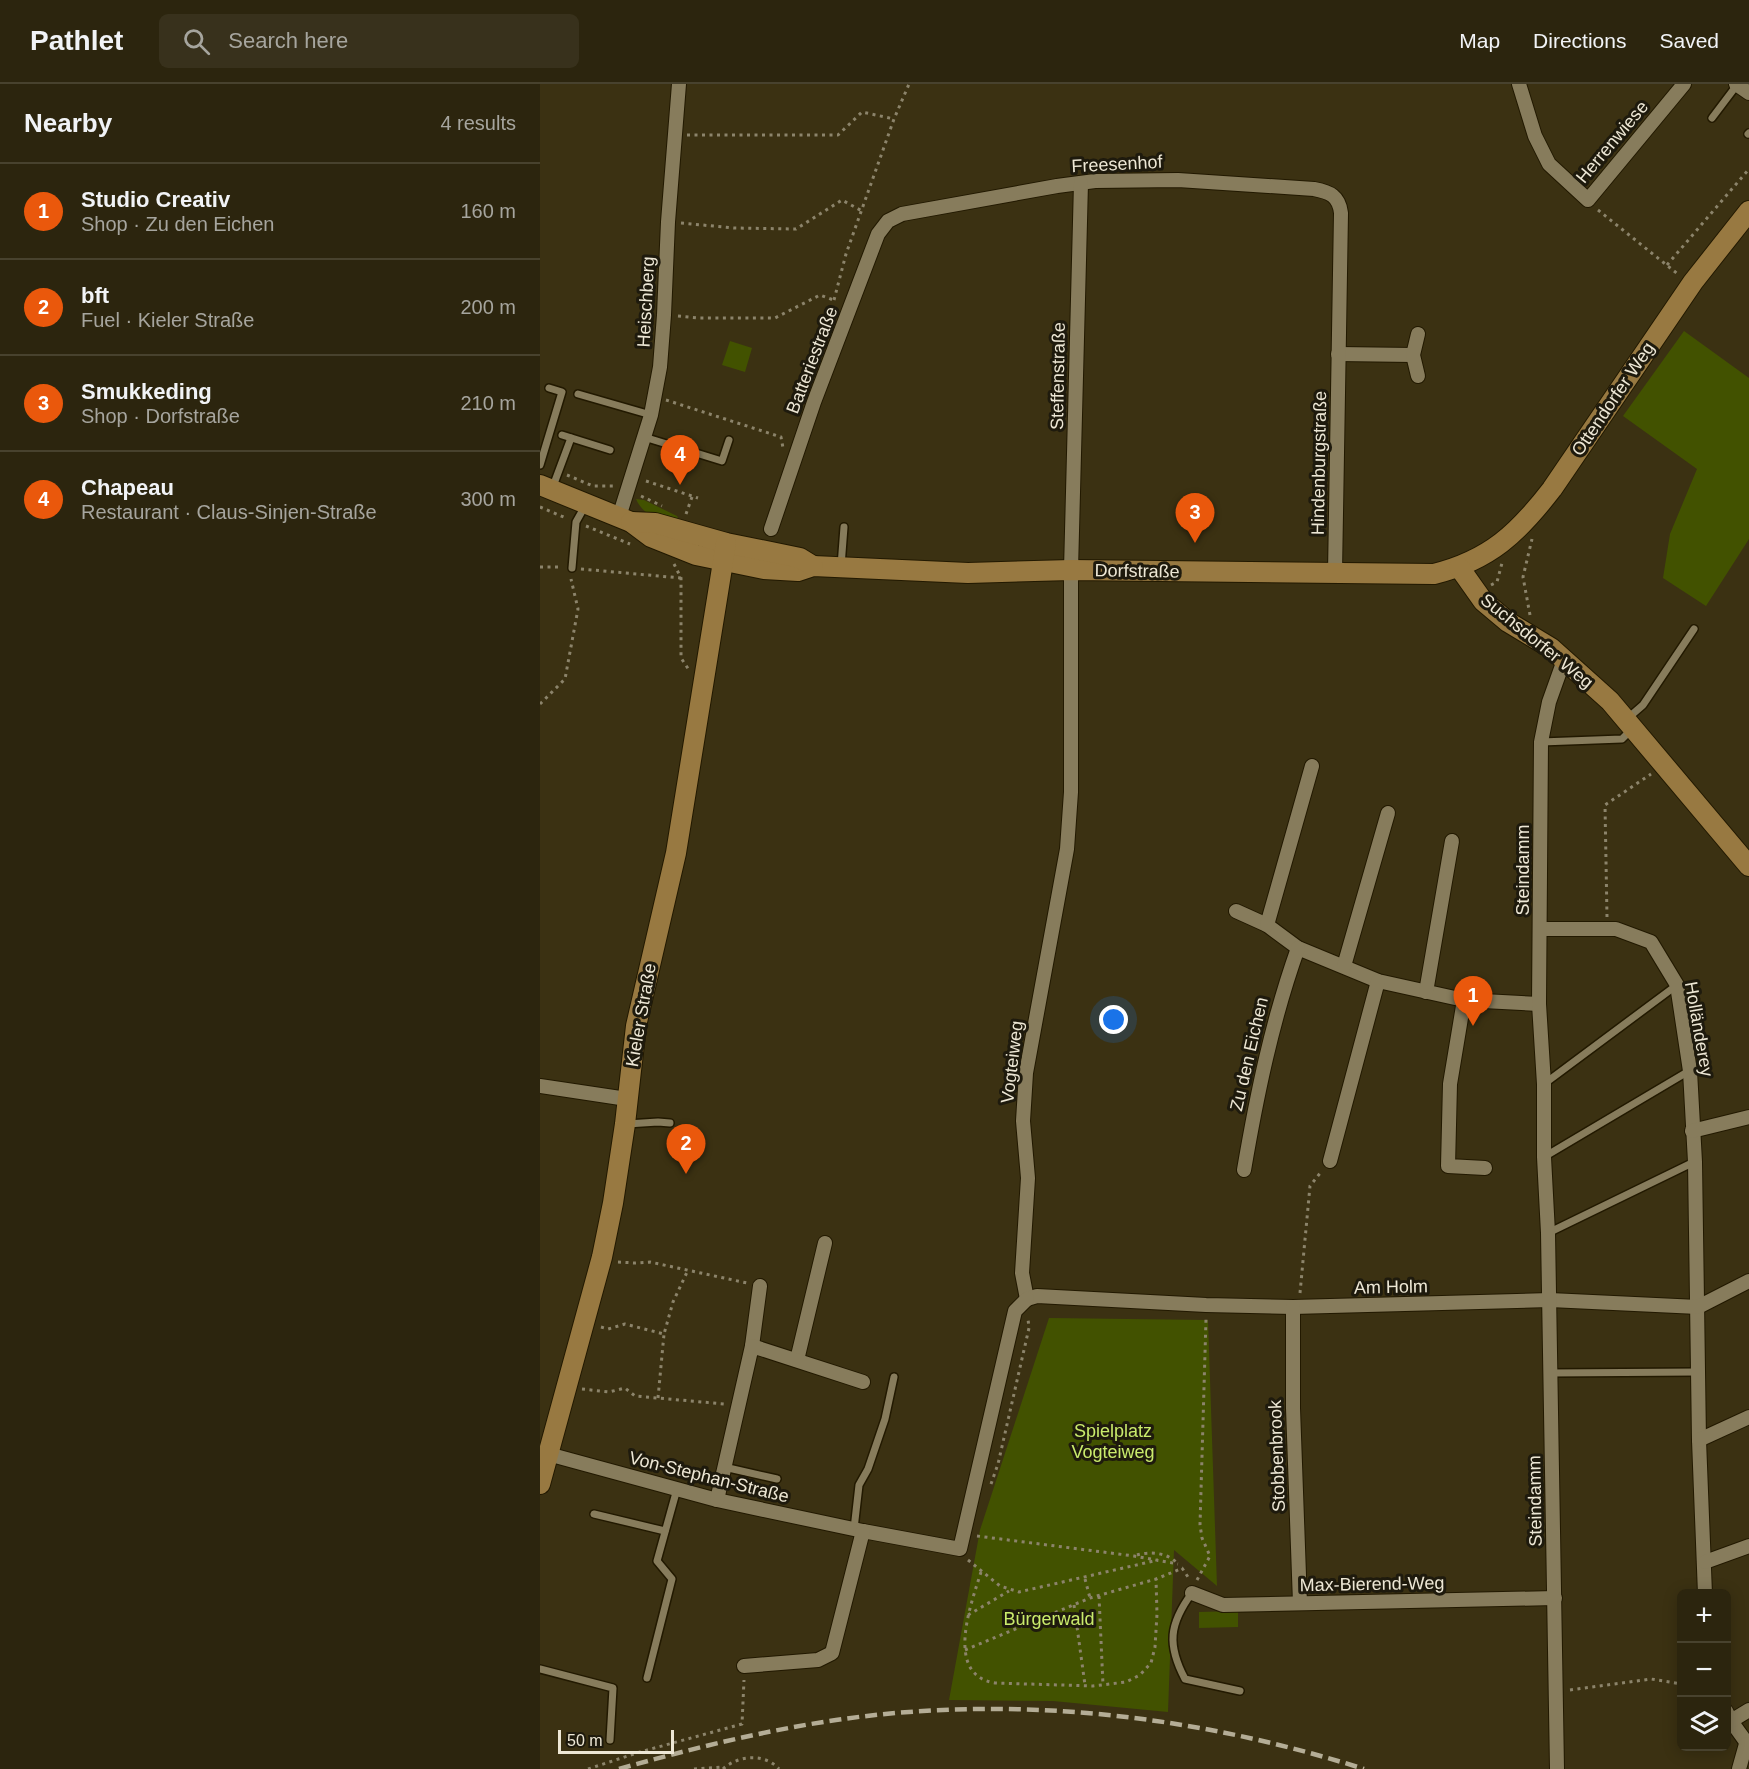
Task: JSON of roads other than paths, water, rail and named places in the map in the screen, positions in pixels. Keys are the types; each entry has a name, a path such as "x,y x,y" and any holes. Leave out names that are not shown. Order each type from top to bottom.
{"main road":[{"name":"Ottendorfer Weg","path":"1459,567 1500,545 1531,516 1552,489 1693,282 1749,211"},
{"name":"Dorfstraße","path":"546,488 625,519 651,537 696,555 725,552 764,569 798,572 813,566 968,573 1071,570 1426,575 1459,567"},
{"name":"Kieler Straße","path":"540,1484 585,1323 613,1203 636,1026 676,853 725,552"},
{"name":"Suchsdorfer Weg","path":"1459,567 1483,601 1508,622 1564,660 1610,701 1749,866"}],"street":[{"name":"Heischberg","path":"625,519 633,476 656,396 662,343 668,222 679,84"},
{"name":"Herrenwiese","path":"1519,84 1535,136 1549,164 1588,200 1684,84"},
{"name":"Freesenhof","path":"902,214 1081,183 1178,180 1314,189 1326,191 1335,196"},
{"name":"Steffenstraße","path":"1071,570 1081,183"},
{"name":"Hindenburgstraße","path":"1335,196 1340,204 1341,213 1335,573"},
{"name":"Batteriestraße","path":"771,530 814,402 878,234 888,221 902,214"},
{"path":"1418,334 1413,355 1418,376"},
{"path":"1338,354 1413,355"},
{"name":"Vogteiweg","path":"1027,1299 1022,1273 1028,1178 1023,1121 1026,1073 1067,849 1071,792 1071,570"},
{"name":"Steindamm","path":"1557,1769 1550,1300 1544,1156 1544,1084 1539,1004 1541,742 1549,702 1564,660"},
{"path":"1267,925 1312,766"},
{"path":"1344,966 1388,813"},
{"path":"1426,993 1452,841"},
{"path":"1236,911 1267,925 1298,948 1378,981 1464,1000 1539,1004"},
{"name":"Holländerey","path":"1541,929 1616,929 1651,942 1677,985 1690,1071 1695,1162 1698,1440 1705,1589"},
{"name":"Zu den Eichen","path":"1244,1170 1259,1083 1281,994 1298,948"},
{"path":"1330,1161 1378,981"},
{"path":"1464,1000 1450,1084 1448,1166 1485,1167"},
{"path":"540,1086 627,1099"},
{"path":"1692,1131 1749,1117"},
{"path":"797,1360 825,1243"},
{"name":"Am Holm","path":"1027,1299 1037,1296 1206,1305 1296,1307 1550,1300 1698,1307 1749,1281"},
{"path":"717,1500 752,1346 760,1286"},
{"name":"Von-Stephan-Straße","path":"548,1454 717,1500 960,1549 1015,1311 1027,1299"},
{"name":"Stobbenbrook","path":"1296,1307 1293,1408 1300,1603"},
{"path":"752,1346 863,1382"},
{"path":"1698,1440 1749,1417"},
{"path":"744,1666 819,1660 832,1653 858,1530"},
{"path":"1705,1562 1749,1546"},
{"name":"Max-Bierend-Weg","path":"1192,1593 1223,1605 1555,1598"},
{"path":"1731,1715 1749,1710"},
{"path":"1731,1719 1748,1745 1739,1769"}],"lane":[{"path":"1712,118 1741,87"},
{"path":"540,465 562,392 549,388"},
{"path":"578,394 651,415"},
{"path":"562,435 610,450"},
{"path":"644,437 722,461 729,440"},
{"path":"546,488 571,438"},
{"path":"572,568 576,522 586,504"},
{"path":"841,568 844,527"},
{"path":"1541,742 1622,739 1694,629"},
{"path":"1544,1084 1677,985"},
{"path":"1544,1156 1690,1071"},
{"path":"625,1124 669,1123"},
{"path":"1548,1233 1695,1162"},
{"path":"1550,1373 1697,1372"},
{"path":"858,1530 860,1485 868,1469 885,1419 894,1377"},
{"path":"724,1467 777,1479"},
{"path":"647,1678 672,1579 657,1560 677,1489"},
{"path":"594,1514 665,1532"},
{"path":"1192,1593 1175,1621 1175,1659 1185,1679 1240,1691"},
{"path":"540,1669 613,1688 610,1740"}],"railway":[{"path":"619,1769 726,1741 808,1724 903,1712 969,1709 1103,1714 1169,1723 1300,1750 1364,1769"}],"place":[{"name":"Chapeau","path":"680,485"},
{"name":"Smukkeding","path":"1195,543"},
{"name":"Studio Creativ","path":"1473,1026"},
{"name":"bft","path":"686,1174"}],"park label":[{"name":"Spielplatz Vogteiweg","path":"1113,1441"},
{"name":"Bürgerwald","path":"1049,1619"}]}
